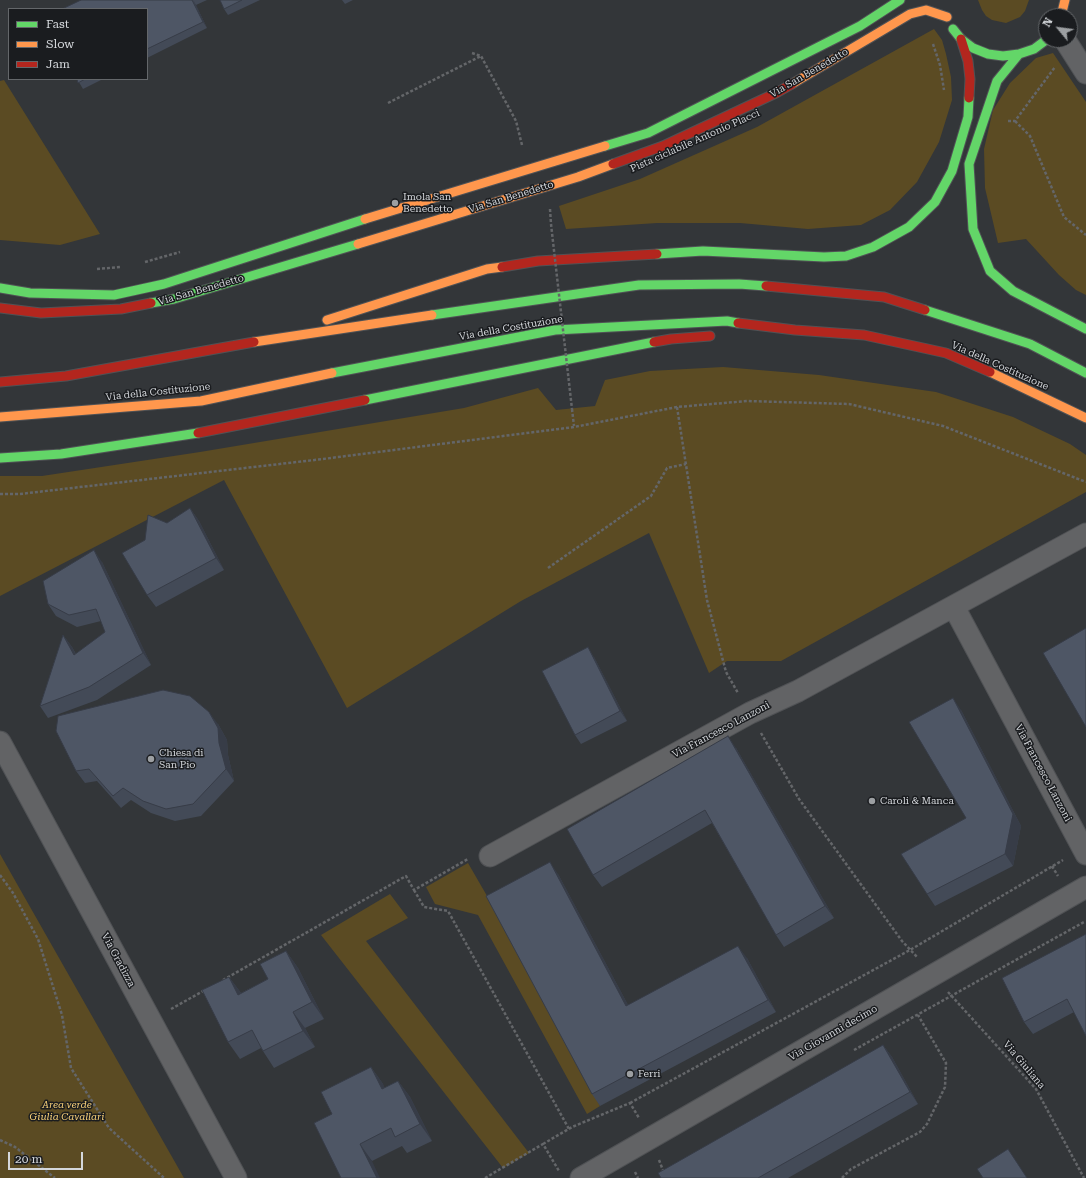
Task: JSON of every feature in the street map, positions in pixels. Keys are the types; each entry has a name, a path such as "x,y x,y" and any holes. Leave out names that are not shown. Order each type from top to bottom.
{"main road":[{"name":"Via San Benedetto","path":"0,288 30,293 114,295 164,284 408,205 648,133 860,26 900,0"},
{"path":"944,6 947,17 953,29 961,39 973,48 988,54 1003,56 1019,54 1034,49 1038,46"},
{"name":"Via San Benedetto","path":"0,308 41,313 122,310 174,299 578,177 663,146 776,93 910,14 926,10 947,17"},
{"path":"257,341 488,269 538,261 703,251 824,257 846,256 866,250 909,226 935,202 952,171 968,117 970,79 968,61 961,39"},
{"path":"1019,54 997,81 969,164 973,229 990,271 1013,291 1086,329"},
{"path":"0,382 66,376 257,341 639,285 738,284 884,297 1030,344 1086,373"},
{"name":"Via della Costituzione","path":"0,417 201,401 388,361 555,330 727,320 795,330 864,335 946,353 1022,386 1086,418"},
{"path":"741,334 795,330"},
{"path":"0,458 61,454 191,434 671,338 718,335"}],"street":[{"path":"1070,48 1086,73"},
{"name":"Via Francesco Lanzoni","path":"490,856 743,717 798,691 1086,534"},
{"name":"Via Francesco Lanzoni","path":"954,607 1085,851"},
{"name":"Via Gradizza","path":"0,742 236,1178"},
{"name":"Via Giovanni decimo","path":"590,1176 650,1138 1086,887"}],"path":[{"path":"931,37 940,65 945,98 950,109 968,117"},
{"path":"1015,121 1064,48"},
{"path":"472,53 481,56 516,121 522,146"},
{"path":"388,103 481,56"},
{"path":"982,122 1015,121 1030,136 1064,217 1086,235"},
{"path":"549,205 574,426"},
{"path":"140,263 183,251"},
{"path":"96,269 126,267"},
{"path":"0,494 20,494 323,459 574,426 677,407 746,401 849,404 943,426 1086,482"},
{"path":"548,568 651,496 667,468 686,464"},
{"path":"485,1178 569,1129 630,1103 910,950 1085,851"},
{"path":"414,890 473,857 490,856"},
{"path":"0,875 13,893 38,939 62,1015 71,1068 109,1128 164,1178"},
{"path":"220,982 406,876 424,907 448,911 569,1129"},
{"path":"952,996 1084,922"},
{"name":"Via Giuliana","path":"932,976 952,996 1036,1090 1084,1178"},
{"path":"165,1012 206,989"},
{"path":"842,1178 852,1169 920,1132 927,1124 942,1093 946,1063 918,1015"},
{"path":"630,1103 650,1138"},
{"path":"0,1140 15,1147 54,1178"},
{"path":"544,1144 563,1178"},
{"path":"658,1157 666,1178"}],"green space":[{"path":"978,0 1029,0 1025,11 1020,17 1006,23 992,20 986,16"},
{"path":"934,29 942,40 946,54 951,77 952,100 939,142 917,182 890,210 861,225 808,229 740,223 657,223 566,229 559,206 640,179 757,127"},
{"path":"1053,53 1086,102 1086,295 1076,290 1059,275 1026,239 998,243 985,188 984,149 993,110 1010,83 1036,58"},
{"path":"4,80 100,234 60,245 0,240 0,81"},
{"path":"723,367 819,375 936,392 1013,417 1070,444 1086,455 1086,492 781,661 727,661 709,673 649,533 521,601 347,708 224,480 0,596 0,476 42,476 200,452 464,408 538,388 556,410 595,406 605,380 650,371"},
{"name":"Area verde Giulia Cavallari","path":"0,854 184,1178 0,1178"},
{"path":"468,863 494,908 600,1106 587,1114 478,915 435,904 426,887"},
{"path":"390,894 408,918 366,941 529,1153 503,1168 321,935"}],"building":[{"path":"81,0 192,0 203,22 148,49 148,8 64,8"},
{"path":"220,0 242,0 224,9"},
{"path":"190,508 216,558 147,595 122,553 145,540 148,515 167,523"},
{"path":"94,550 143,653 89,687 40,706 63,635 74,655 105,632 96,609 69,615 48,604 43,581"},
{"path":"1086,628 1086,727 1043,653"},
{"path":"588,647 620,711 575,735 542,671"},
{"name":"Chiesa di San Pio","path":"163,690 190,696 209,712 218,728 219,743 226,769 193,804 166,809 143,801 123,788 113,796 89,769 76,771 56,731 58,716"},
{"path":"953,698 1013,814 1005,854 927,894 901,854 966,818 909,722"},
{"path":"728,736 825,906 776,935 705,810 593,875 567,829"},
{"path":"550,862 626,1006 738,946 768,1000 592,1094 486,896"},
{"path":"1086,934 1086,1036 1067,999 1024,1022 1002,978"},
{"path":"286,951 312,1002 293,1012 303,1031 263,1051 252,1030 228,1042 202,990 229,977 238,995 268,979 260,964"},
{"path":"883,1045 910,1092 758,1178 661,1178 658,1173"},
{"path":"371,1067 382,1089 398,1081 420,1124 395,1137 391,1128 360,1144 377,1178 341,1178 314,1123 332,1114 321,1092"},
{"path":"1008,1149 1027,1178 983,1178 977,1169"}],"traffic: fast":[{"path":"605,146 648,133 860,26 900,0"},
{"path":"953,29 961,39 973,48 988,54 1003,56 1019,54 1034,49 1038,46"},
{"path":"1019,54 997,81 969,164 973,229 990,271 1013,291 1086,329"},
{"path":"657,254 703,251 824,257 846,256 873,247 909,227 935,202 952,171 968,117 969,98"},
{"path":"0,288 30,293 114,295 164,284 365,219"},
{"path":"151,303 174,299 358,244"},
{"path":"432,315 639,285 739,284 766,286"},
{"path":"925,310 1030,344 1086,373"},
{"path":"332,373 555,330 727,321 738,323"},
{"path":"365,400 654,342"},
{"path":"0,458 61,454 198,433"}],"traffic: slow":[{"path":"1063,8 1065,0"},
{"path":"792,84 910,14 926,10 947,17"},
{"path":"365,219 605,146"},
{"path":"358,244 578,177 613,164"},
{"path":"327,320 487,269 502,267"},
{"path":"254,342 432,315"},
{"path":"990,372 1086,418"},
{"path":"0,417 201,401 332,373"}],"traffic: jam":[{"path":"961,39 968,61 970,79 969,98"},
{"path":"613,164 663,146 792,84"},
{"path":"502,267 538,261 657,254"},
{"path":"766,286 884,297 925,310"},
{"path":"0,308 41,313 121,309 151,303"},
{"path":"738,323 795,330 864,335 946,353 990,372"},
{"path":"654,342 710,336"},
{"path":"0,382 66,376 254,342"},
{"path":"198,433 365,400"}],"place":[{"name":"Imola San Benedetto","path":"395,203"},
{"name":"Chiesa di San Pio","path":"151,759"},
{"name":"Caroli & Manca","path":"872,801"},
{"name":"Ferri","path":"630,1074"}]}
